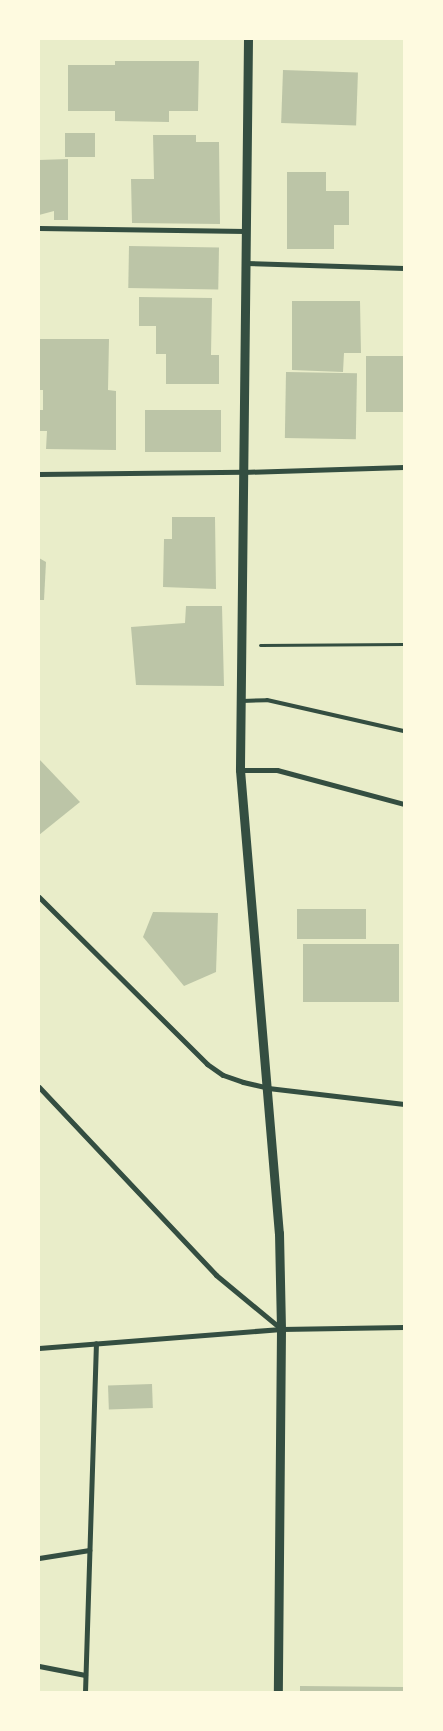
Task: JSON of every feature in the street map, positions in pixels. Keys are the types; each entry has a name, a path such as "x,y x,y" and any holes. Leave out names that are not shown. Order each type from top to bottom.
{"street":[{"path":"248,39 240,770 279,1233 281,1329 278,1692"},
{"path":"39,228 245,231"},
{"path":"245,263 404,268"},
{"path":"39,474 243,472 404,467"},
{"path":"240,770 277,770 404,804"},
{"path":"39,897 207,1064 223,1075 268,1088 404,1104"},
{"path":"39,1087 216,1275 281,1329"},
{"path":"39,1348 281,1329 404,1327"},
{"path":"85,1692 96,1343"},
{"path":"39,1558 89,1550"},
{"path":"39,1666 85,1675"}],"lane":[{"path":"240,701 267,700 404,731"}],"path":[{"path":"240,645 404,644"}],"building":[{"path":"115,61 199,61 198,111 169,111 169,122 115,121 115,111 68,111 68,65 115,65"},
{"path":"283,70 358,73 356,126 281,123"},
{"path":"65,133 95,133 95,157 65,157"},
{"path":"153,135 196,135 196,142 219,142 220,224 132,223 131,179 154,179"},
{"path":"68,159 68,220 54,220 54,211 39,215 39,160"},
{"path":"287,172 326,172 326,191 349,191 349,225 334,225 334,249 287,249"},
{"path":"129,246 219,248 218,290 128,288"},
{"path":"139,297 212,298 211,355 219,355 219,384 166,384 166,354 156,354 156,326 139,326"},
{"path":"292,301 360,301 361,353 344,353 343,372 292,370"},
{"path":"39,339 109,339 108,390 116,391 116,450 46,449 47,431 39,431 39,410 43,410 43,390 39,390"},
{"path":"366,356 404,356 404,412 366,412"},
{"path":"286,372 357,373 356,439 285,438"},
{"path":"145,410 221,410 221,452 145,452"},
{"path":"172,517 215,517 216,589 163,587 164,539 172,539"},
{"path":"39,558 46,562 44,600 39,600"},
{"path":"186,606 222,606 224,686 136,685 131,627 185,623"},
{"path":"39,759 80,802 39,835"},
{"path":"297,909 366,909 366,939 297,939"},
{"path":"153,912 218,913 216,972 184,986 143,937"},
{"path":"303,944 399,944 399,1002 303,1002"},
{"path":"152,1384 153,1408 109,1410 108,1386"},
{"path":"300,1686 404,1687 404,1692 300,1692"}]}
